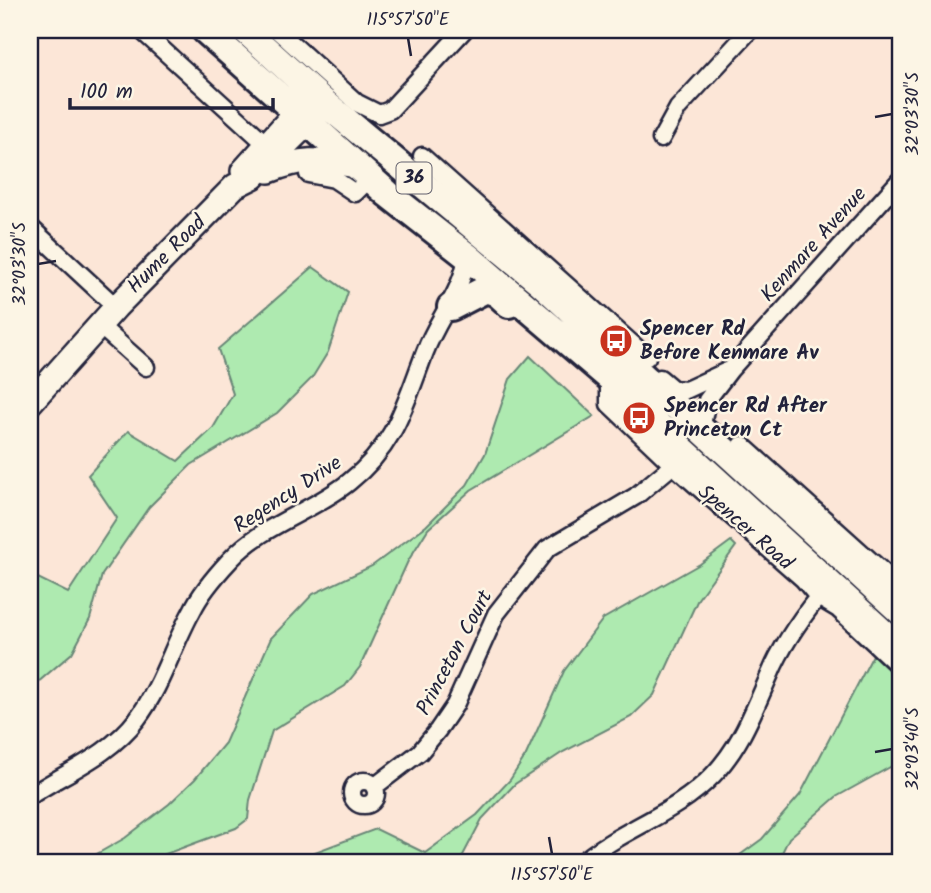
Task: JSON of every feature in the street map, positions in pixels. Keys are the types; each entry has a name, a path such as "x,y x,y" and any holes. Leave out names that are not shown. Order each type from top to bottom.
{"main road":[{"name":"Spencer Road","path":"205,30 477,273 589,360 626,364"},
{"name":"Spencer Road","path":"245,30 320,98 540,282 576,304 626,364 701,430 773,484 901,612"},
{"path":"376,145 391,168 476,239 486,257 451,307"},
{"path":"576,304 564,326 670,423 678,458"},
{"name":"Spencer Road","path":"626,364 678,458 901,649"}],"street":[{"path":"141,30 266,144"},
{"path":"277,30 357,103 380,114 390,110 464,30"},
{"path":"660,139 678,108 750,30"},
{"name":"Hume Road","path":"30,403 116,307 244,182 320,98"},
{"path":"376,145 380,114"},
{"name":"Hume Road","path":"244,182 247,163 266,144 302,118"},
{"name":"Spencer Road","path":"422,156 576,304"},
{"name":"Hume Road","path":"244,182 293,160 313,158 363,172"},
{"path":"308,174 334,179 355,193 363,172"},
{"name":"Kenmare Avenue","path":"701,430 707,400 730,370 901,179"},
{"path":"30,227 116,307"},
{"name":"Regency Drive","path":"30,796 118,740 136,720 168,666 192,610 232,558 257,536 349,483 388,444 415,383 425,350 451,307 453,296 464,280 477,273"},
{"path":"99,325 146,367"},
{"name":"Kenmare Avenue","path":"626,364 646,365 673,389 685,390 730,370"},
{"name":"Spencer Road","path":"742,444 773,484 901,588"},
{"name":"Spencer Road","path":"678,458 803,579 818,597 838,609 901,668"},
{"name":"Princeton Court","path":"374,787 420,752 438,730 455,705 496,614 547,550 636,496 678,458"},
{"path":"581,863 608,843 667,811 712,776 743,735 792,631 818,597"},
{"path":"893,863 901,858"}],"green space":[{"path":"313,267 348,292 328,352 312,378 277,413 191,465 149,507 102,575 90,619 72,653 30,689 30,574 68,593 117,518 88,475 128,431 178,461 213,428 233,394 218,349"},
{"path":"530,356 594,416 471,490 428,529 408,561 360,667 345,686 272,731 250,800 248,819 236,828 160,856 157,863 81,863 125,838 169,804 195,779 225,743 271,638 313,594 372,566 426,526 467,485 485,454 510,379"},
{"path":"731,541 736,546 698,599 654,695 631,717 563,752 515,784 482,819 459,863 286,863 376,829 425,853 477,815 510,780 526,755 564,671 603,619 700,564"},
{"path":"873,655 901,682 901,761 836,797 789,838 777,863 729,863 762,839 800,795"}],"place":[{"name":"Spencer Rd Before Kenmare Av","path":"616,341"},
{"name":"Spencer Rd After Princeton Ct","path":"639,418"}]}
